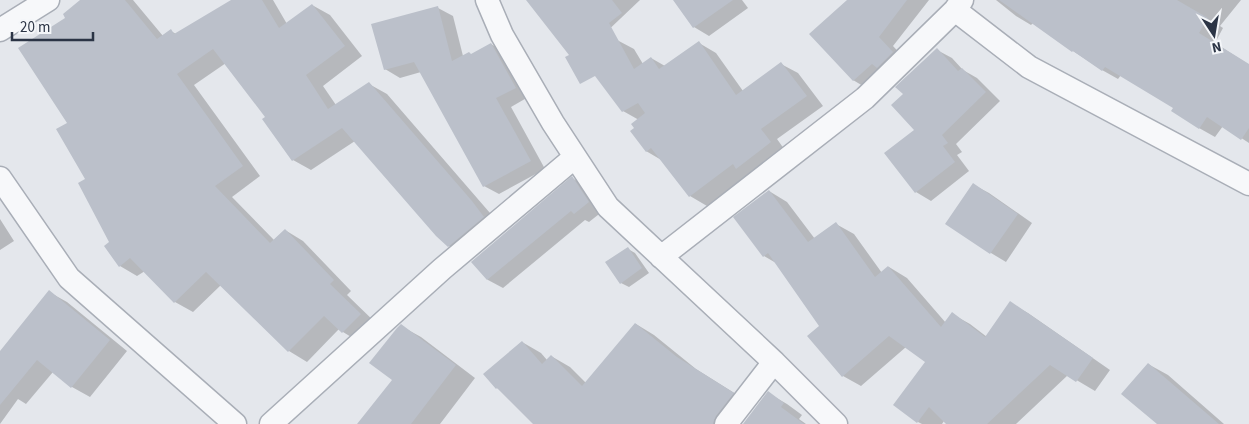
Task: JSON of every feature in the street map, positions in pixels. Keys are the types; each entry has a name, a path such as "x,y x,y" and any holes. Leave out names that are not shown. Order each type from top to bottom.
{"street":[{"path":"0,30 48,0"},
{"path":"487,0 502,35 553,123 608,207 774,362 836,424"},
{"path":"661,257 865,98 958,5 1029,67 1249,184"},
{"path":"271,424 442,269 575,157"},
{"path":"0,178 69,278 235,424"},
{"path":"726,424 774,362"}],"building":[{"path":"80,0 125,0 157,39 171,29 174,34 231,0 262,0 279,28 312,4 345,46 306,75 328,109 369,82 484,217 448,247 436,236 342,128 292,161 262,119 265,117 213,49 177,74 243,166 215,186 270,243 285,229 334,280 330,284 361,314 342,333 324,316 288,352 206,272 174,303 130,258 119,267 104,246 109,242 78,183 85,179 56,129 67,123 18,48 65,18 63,14"},
{"path":"526,0 612,0 622,13 609,23 634,69 651,57 659,69 699,41 736,95 781,62 807,96 761,129 771,142 736,169 733,164 689,197 651,148 646,152 630,131 634,128 631,124 645,113 638,103 622,112 595,76 580,84 565,57 569,55"},
{"path":"673,0 733,0 693,28"},
{"path":"847,0 907,0 879,37 893,52 877,68 872,64 853,81 809,34"},
{"path":"999,0 1177,0 1208,18 1199,33 1249,64 1249,128 1241,140 1207,117 1199,129 1171,111 1173,108 1105,67 1102,71 1072,52"},
{"path":"438,6 452,61 469,52 471,54 491,43 516,88 496,98 531,161 483,187 414,62 384,70 371,24"},
{"path":"937,48 958,71 962,68 986,92 942,135 948,143 943,146 955,162 915,193 884,153 914,130 891,105 903,94 895,87"},
{"path":"572,176 589,202 574,214 571,211 487,280 471,262"},
{"path":"973,183 1018,214 990,254 945,224"},
{"path":"769,190 808,242 836,222 875,277 888,266 941,327 952,312 985,337 1010,301 1093,358 1076,382 1050,365 987,424 946,424 929,407 917,423 893,405 925,362 889,336 842,377 807,336 819,326 768,253 763,257 733,217"},
{"path":"628,247 642,268 620,284 605,262"},
{"path":"49,290 110,340 71,388 37,360 0,405 0,351"},
{"path":"635,323 677,357 734,393 716,416 713,424 533,424 483,374 522,341 542,364 551,355 582,386"},
{"path":"401,324 456,365 411,424 357,424 392,380 369,363"},
{"path":"1148,363 1219,424 1157,424 1121,394"},
{"path":"768,391 784,403 781,407 804,424 743,424"}]}
